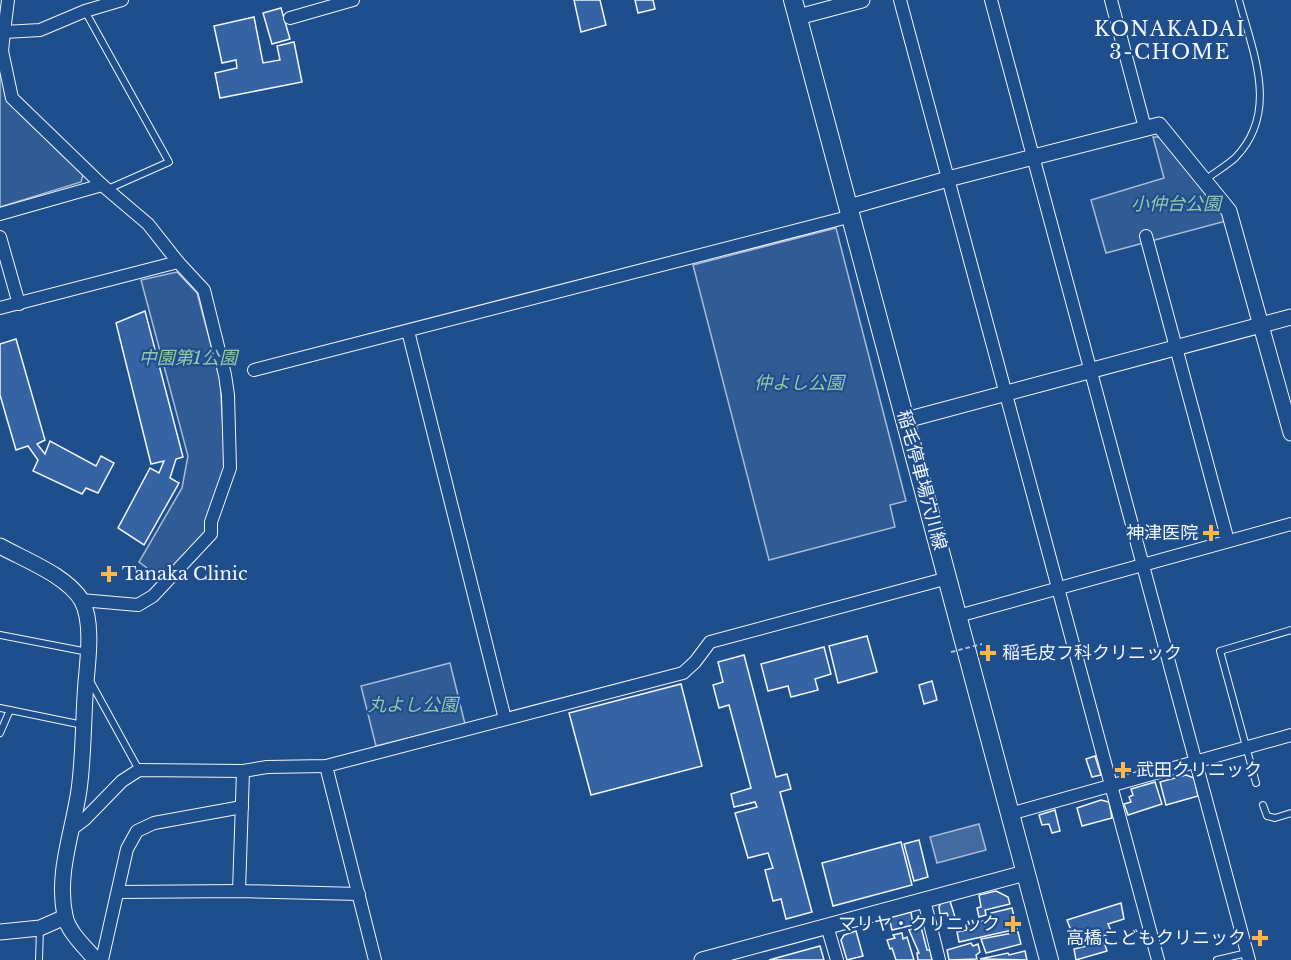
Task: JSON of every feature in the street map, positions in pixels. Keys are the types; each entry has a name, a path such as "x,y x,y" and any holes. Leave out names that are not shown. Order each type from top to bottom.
{"main road":[{"name":"稲毛停車場穴川線","path":"796,9 1049,960"}],"street":[{"path":"8,0 2,51 12,98 105,187 148,224 204,290 228,395 230,468 211,522 211,534 153,596 138,605 81,600"},
{"path":"4,32 40,30 85,11 122,0"},
{"path":"290,18 353,0"},
{"path":"796,9 861,0"},
{"path":"900,0 1158,960"},
{"path":"991,0 1248,956"},
{"path":"1111,0 1145,128"},
{"path":"254,370 850,212 948,179 1159,125 1229,211 1291,433"},
{"path":"0,214 105,187"},
{"path":"1146,236 1228,542"},
{"path":"0,237 19,304"},
{"path":"0,308 178,262"},
{"path":"906,420 1291,317"},
{"path":"408,331 506,719"},
{"path":"958,616 1291,524"},
{"path":"0,546 65,582 81,600 87,615 89,652 79,792 62,872 65,917 69,926 96,960"},
{"path":"72,830 122,781 139,770 243,771 267,767 326,766 683,674 710,642 721,638 948,578"},
{"path":"1010,814 1291,735"},
{"path":"326,766 375,960"},
{"path":"239,891 243,771"},
{"path":"102,960 127,849 137,831 154,823 242,807"},
{"path":"702,960 737,955 827,926 1025,873"},
{"path":"118,891 359,894"},
{"path":"924,900 939,960"},
{"path":"0,932 40,928 65,917"},
{"path":"827,926 837,960"}],"lane":[{"path":"1204,180 1234,159 1252,137 1260,112 1259,74 1239,0"},
{"path":"85,11 169,162 105,187"},
{"path":"1256,783 1220,651 1291,630"},
{"path":"0,635 89,652"},
{"path":"87,675 139,770"},
{"path":"0,708 84,725"},
{"path":"0,733 10,710"},
{"path":"1263,805 1267,816 1275,818 1291,813"},
{"path":"39,960 40,928"},
{"path":"1217,960 1248,956"}],"path":[{"path":"951,652 982,644"}],"shaded area":[{"path":"0,71 10,104 83,175 81,182 0,207"},
{"name":"小仲台公園","path":"1153,137 1164,137 1225,215 1226,221 1106,253 1091,200 1164,178"},
{"name":"仲よし公園","path":"836,228 906,501 890,505 895,527 769,560 693,265"},
{"name":"中園第1公園","path":"177,272 197,293 220,379 225,466 207,529 169,573 158,576 139,562 182,488 188,456 141,280"},
{"name":"丸よし公園","path":"450,663 465,724 376,746 361,686"},
{"path":"979,824 986,850 937,863 930,837"}],"building":[{"path":"574,0 600,0 606,25 581,32"},
{"path":"635,0 653,0 655,9 638,13"},
{"path":"281,8 290,39 272,44 263,13"},
{"path":"254,17 263,63 280,60 277,46 294,42 302,82 220,98 215,73 237,68 236,60 222,63 214,26"},
{"path":"145,311 183,457 176,459 170,478 179,483 144,545 118,528 150,468 159,473 164,461 151,464 116,323"},
{"path":"16,339 45,440 37,444 45,454 50,441 96,466 101,456 114,463 98,493 86,488 82,494 33,471 38,460 28,446 16,450 0,395 0,344"},
{"path":"867,636 877,672 838,683 829,646"},
{"path":"824,647 831,674 815,679 818,690 791,697 788,686 768,691 761,664"},
{"path":"744,655 776,777 787,774 791,789 780,792 812,912 786,919 781,899 773,901 765,870 773,868 768,853 748,858 735,813 757,807 755,802 734,807 731,794 751,788 729,705 719,708 713,685 723,682 718,662"},
{"path":"932,681 937,700 924,704 919,685"},
{"path":"681,684 702,766 591,795 569,713"},
{"path":"1095,756 1101,775 1092,777 1086,759"},
{"path":"1186,775 1194,778 1198,796 1166,805 1160,782"},
{"path":"1155,782 1162,804 1128,815 1124,804 1131,802 1129,797 1133,795 1131,789"},
{"path":"1101,800 1109,802 1112,818 1082,826 1077,808"},
{"path":"1055,810 1060,831 1052,833 1049,824 1042,825 1039,815"},
{"path":"919,840 928,877 914,881 904,844"},
{"path":"901,842 912,885 833,906 822,863"},
{"path":"996,891 1008,897 1010,904 985,910 986,915 979,917 977,908 981,907 979,895"},
{"path":"950,901 955,917 949,920 947,913 940,914 939,907 941,903"},
{"path":"1121,903 1124,919 1108,924 1112,933 1076,944 1067,920"},
{"path":"1012,908 1017,929 959,942 957,932 967,930 966,925 992,919 991,913"},
{"path":"911,912 913,925 892,930 889,918"},
{"path":"921,927 932,960 918,960 917,953 919,953 909,930"},
{"path":"856,931 863,956 847,960 841,940 844,935"},
{"path":"1018,932 1021,944 986,953 981,939"},
{"path":"902,933 903,939 907,937 914,960 896,960 892,948 890,949 887,940 895,938 893,935"},
{"path":"1104,942 1107,951 1076,960 1074,949"},
{"path":"971,943 973,946 978,944 980,952 976,955 977,959 949,960 947,950"},
{"path":"820,946 824,960 769,960"},
{"path":"1025,951 1027,960 980,959 1008,953 1009,955"}],"place":[{"name":"神津医院","path":"1211,533"},
{"name":"Tanaka Clinic","path":"109,574"},
{"name":"稲毛皮フ科クリニック","path":"988,653"},
{"name":"武田クリニック","path":"1123,770"},
{"name":"マリヤ・クリニック","path":"1013,924"},
{"name":"高橋こどもクリニック","path":"1260,938"}],"district":[{"name":"KONAKADAI 3-CHOME","path":"1170,40"}]}
